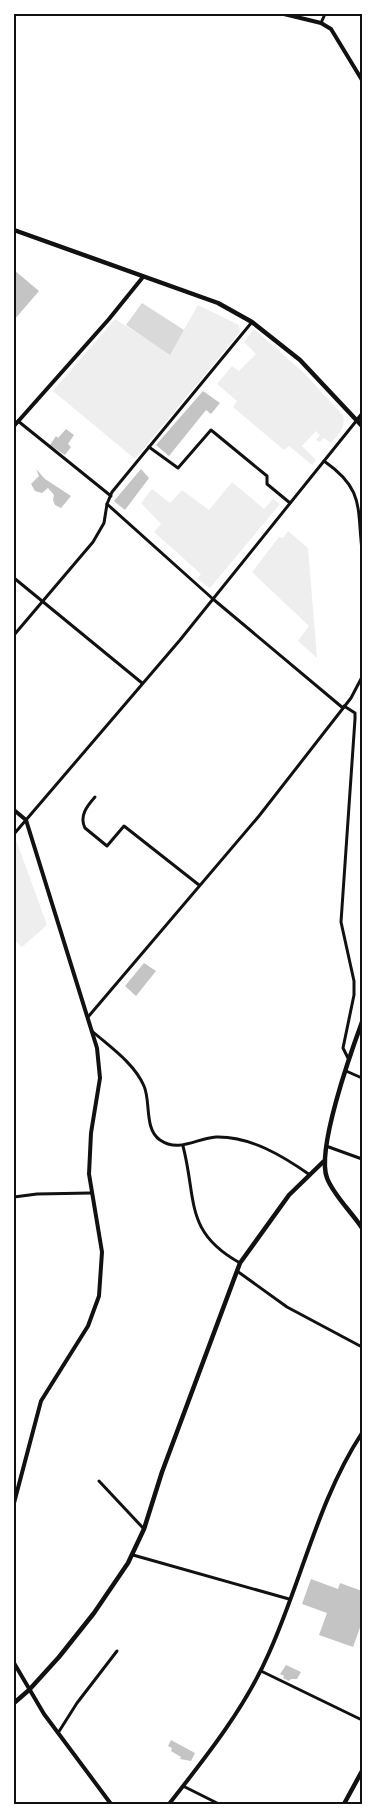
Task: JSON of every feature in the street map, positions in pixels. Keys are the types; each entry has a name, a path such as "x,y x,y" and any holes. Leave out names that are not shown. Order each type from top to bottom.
{"main road":[{"path":"14,230 218,303 252,322 300,360 358,419 362,426"},
{"path":"362,1022 346,1071 323,1162 330,1185 362,1228"},
{"path":"14,1703 29,1690 59,1657 94,1614 133,1555 240,1263 290,1195 323,1162"},
{"path":"344,1804 362,1771"}],"street":[{"path":"284,14 321,23 331,29 362,80"},
{"path":"321,23 325,14"},
{"path":"14,426 109,319 143,276"},
{"path":"14,635 93,542 104,523 107,504 111,496 252,322"},
{"path":"14,834 213,599 362,414"},
{"path":"18,421 111,496"},
{"path":"149,447 178,468 211,430 267,476 266,484 290,503"},
{"path":"324,462 341,473 352,486 358,508 362,550"},
{"path":"107,504 213,599 343,706 355,713 341,922 354,981 354,995 343,1048 349,1061"},
{"path":"14,578 42,603 142,683"},
{"path":"87,1018 259,816 351,698 362,677"},
{"path":"95,797 84,809 83,824 85,828 107,846 124,826 199,885"},
{"path":"14,810 26,820 97,1048 100,1078 89,1150 92,1193 102,1252 99,1296 88,1326 41,1401 14,1503"},
{"path":"91,1031 126,1060 140,1080 144,1087 153,1131 161,1140 184,1146 215,1137 238,1139 267,1149 310,1175"},
{"path":"346,1071 362,1078"},
{"path":"184,1146 197,1220 203,1233 219,1250 240,1263"},
{"path":"326,1146 362,1159"},
{"path":"14,1197 37,1194 92,1193"},
{"path":"237,1271 287,1307 362,1347"},
{"path":"169,1804 242,1705 261,1671 339,1471 362,1433"},
{"path":"100,1481 144,1529"},
{"path":"133,1555 289,1599"},
{"path":"58,1732 77,1703 117,1651"},
{"path":"14,1663 29,1690 111,1804"},
{"path":"261,1671 362,1720"},
{"path":"183,1786 219,1804"}],"shaded area":[{"path":"142,303 184,330 170,355 126,325"},
{"path":"198,305 239,325 240,332 135,459 53,391 115,319 170,354"},
{"path":"254,329 303,372 343,415 343,427 331,443 324,438 320,442 316,440 320,435 316,431 302,446 316,460 312,465 289,446 284,450 233,407 237,401 217,384 232,366 239,371 256,354 244,342"},
{"path":"232,482 264,509 273,499 280,504 210,588 197,579 201,574 154,532 161,524 141,503 152,489 170,503 182,490 209,510"},
{"path":"288,531 308,548 317,658 298,641 309,626 252,572 279,537 283,538"},
{"path":"16,840 47,925 22,947 14,940 14,841"}],"building":[{"path":"14,270 39,291 14,320"},
{"path":"203,391 220,403 211,414 206,410 169,456 156,445"},
{"path":"66,429 74,435 68,444 71,447 65,455 50,445 56,436 58,438"},
{"path":"36,469 45,479 71,496 61,508 55,505 54,495 48,488 42,493 35,491 31,484 39,476"},
{"path":"141,469 149,478 125,510 114,501"},
{"path":"144,963 156,971 136,996 125,986"},
{"path":"311,1579 338,1589 340,1583 362,1591 362,1622 353,1647 319,1635 327,1613 302,1604"},
{"path":"286,1665 301,1672 297,1679 289,1681 283,1678 284,1676 280,1674"},
{"path":"171,1740 195,1753 191,1761 180,1759 181,1757 171,1751 172,1748 168,1746"}]}
